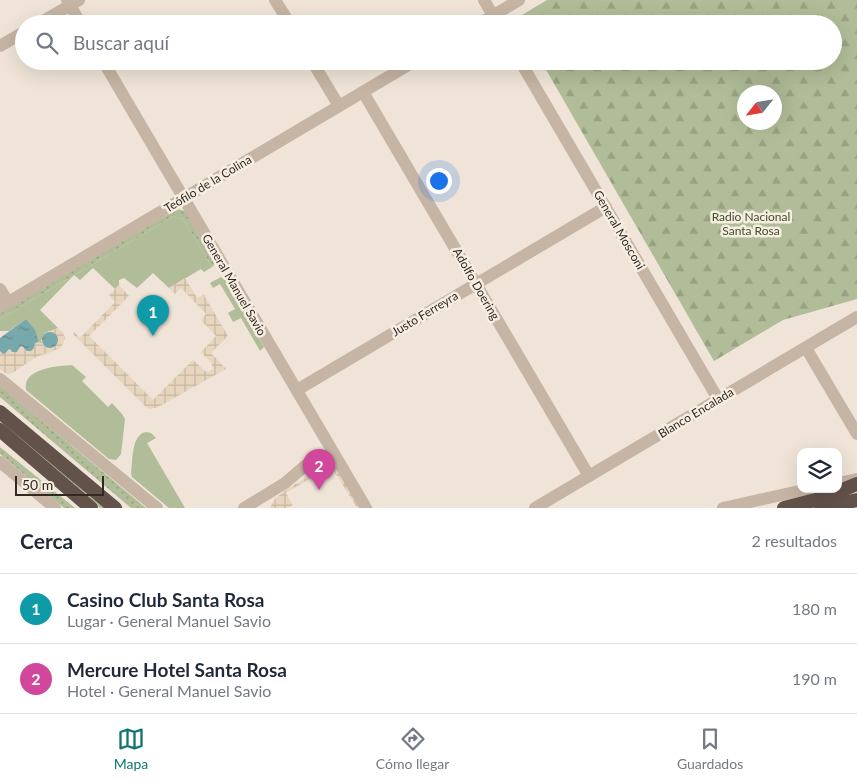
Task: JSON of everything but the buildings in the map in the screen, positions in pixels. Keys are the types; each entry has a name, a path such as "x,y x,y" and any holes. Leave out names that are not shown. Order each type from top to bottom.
{"highway":[{"path":"0,412 115,508"},
{"path":"0,430 92,508"},
{"path":"0,443 56,490 84,508"},
{"path":"784,508 823,498 857,484"},
{"path":"821,508 857,500"}],"street":[{"path":"276,0 285,15"},
{"path":"484,0 493,15"},
{"path":"502,15 519,0"},
{"path":"52,15 72,2 77,15"},
{"path":"0,46 15,37"},
{"name":"General Manuel Savio","path":"108,70 366,508"},
{"path":"317,70 339,106"},
{"name":"Teófilo de la Colina","path":"4,304 400,70"},
{"name":"General Mosconi","path":"525,70 718,400"},
{"name":"Adolfo Doering","path":"364,92 589,476"},
{"name":"Justo Ferreyra","path":"296,390 606,207"},
{"path":"0,289 4,304"},
{"name":"Blanco Encalada","path":"534,508 857,317"},
{"path":"806,348 857,434"},
{"path":"0,379 157,508"},
{"path":"244,508 263,503 285,483 310,472 334,454"},
{"path":"0,462 55,508"},
{"path":"842,482 857,479"},
{"path":"723,508 797,491"}],"green space":[{"name":"Radio Nacional Santa Rosa","path":"547,0 857,0 857,299 783,320 714,361 546,70 842,70 842,15 522,15"},
{"path":"177,209 185,211 215,264 212,267 183,219 174,216 0,319 0,313"},
{"path":"174,216 183,219 212,267 204,272 201,269 169,288 153,273 137,288 124,278 119,280 119,285 115,289 93,268 80,280 74,275"},
{"path":"74,275 40,310 58,328 45,333 41,341 42,344 26,319 9,331 0,331 0,319"},
{"path":"221,277 224,278 264,347 260,351 241,318 233,322 228,313 235,309 220,284 213,288 210,283"},
{"path":"72,365 86,377 82,381 108,407 112,403 125,419 121,454 116,460 109,459 26,390 26,383 35,373 50,368"},
{"path":"0,386 146,508 131,508 0,397"},
{"path":"0,418 107,508 100,508 0,424"},
{"path":"151,433 156,438 147,443 185,508 169,508 132,477 135,443 141,434"},
{"path":"0,447 75,508 64,508 0,454"}],"shaded area":[{"path":"185,278 197,298 204,295 228,336 211,353 226,369 158,407 150,409 73,334 74,332 80,338 115,302 109,295 119,285 129,296 89,336 153,400 193,360 205,371 209,372 213,368 211,362 201,352 216,336 201,320 206,314 181,288 175,294 169,288"},
{"path":"58,328 65,338 59,349 34,358 13,373 7,374 0,369 0,351 5,354 10,349 12,352 17,352 22,346 29,351 34,348 35,343 39,342 48,348 54,348 58,338 47,332"},
{"path":"333,463 362,508 357,508 331,466 286,493 293,505 287,508 270,508 274,500 284,491"}],"water":[{"path":"26,319 35,330 39,342 35,343 31,351 27,351 22,346 17,352 12,352 10,349 3,354 0,351 0,338"},
{"path":"47,332 53,332 58,337 56,346 47,348 42,343 42,337"}],"place":[{"name":"Casino Club Santa Rosa","path":"153,336"},
{"name":"Mercure Hotel Santa Rosa","path":"319,490"}]}
